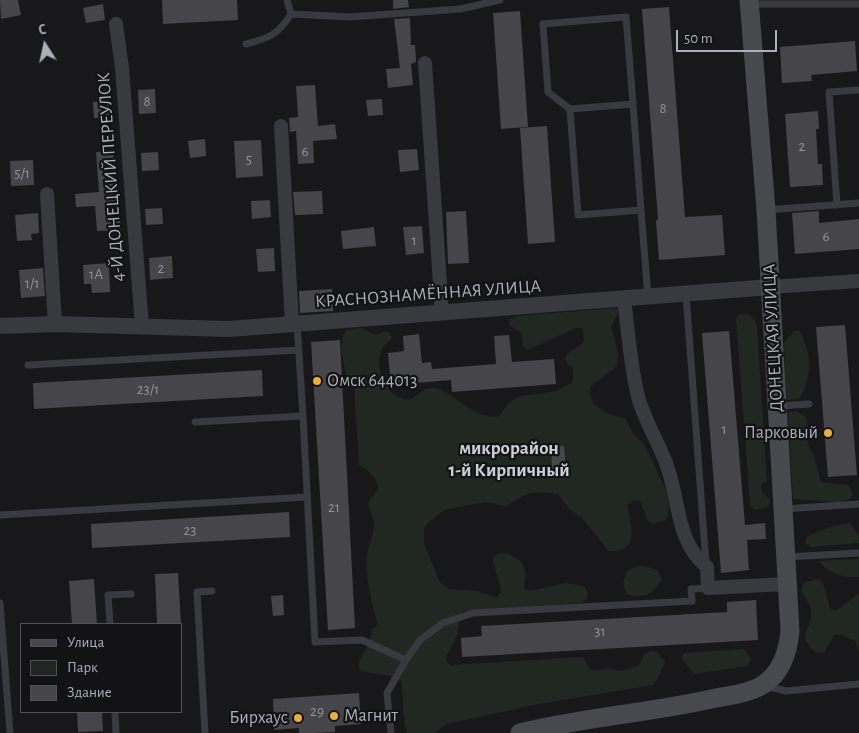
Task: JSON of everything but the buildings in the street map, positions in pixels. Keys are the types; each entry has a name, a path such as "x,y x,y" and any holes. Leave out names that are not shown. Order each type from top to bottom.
{"main road":[{"name":"ДОНЕЦКАЯ УЛИЦА","path":"750,2 766,210 790,631 788,645 776,673 763,685"},
{"path":"520,733 697,702 763,685"}],"street":[{"name":"4-Й ДОНЕЦКИЙ ПЕРЕУЛОК","path":"116,24 122,68 142,326"},
{"path":"425,64 442,313"},
{"path":"281,126 295,324"},
{"path":"47,194 56,324"},
{"name":"КРАСНОЗНАМЁННАЯ УЛИЦА","path":"0,326 56,324 229,329 859,281"},
{"path":"624,299 638,399 649,429 667,464 686,541 694,557 707,567 708,588 787,584"}],"lane":[{"path":"246,44 269,38 283,28 291,14 287,0"},
{"path":"291,14 370,16 460,9 500,0"},
{"path":"750,2 859,4"},
{"path":"633,104 570,109 548,92 543,24 626,17 633,104 648,297"},
{"path":"837,205 829,92 859,90"},
{"path":"570,109 578,215 641,210"},
{"path":"766,210 859,203"},
{"path":"686,294 707,567"},
{"path":"295,324 299,350 316,642 362,640 406,660"},
{"path":"28,365 299,350"},
{"path":"777,406 808,404"},
{"path":"195,422 302,416"},
{"path":"0,515 307,497"},
{"path":"783,509 859,504"},
{"path":"786,558 859,553"},
{"path":"391,733 387,693 420,640 443,622 474,613 692,601 691,589 708,588"},
{"path":"205,733 197,592 212,591"},
{"path":"110,623 108,595 131,594"},
{"path":"0,603 10,733"},
{"path":"763,685 786,691 859,684"},
{"path":"115,713 116,733"}],"green space":[{"path":"618,308 618,314 611,326 618,352 617,366 590,387 590,394 592,400 600,409 612,415 625,418 634,435 644,443 667,493 669,506 667,520 653,524 647,520 640,500 633,501 627,505 632,529 630,543 619,550 609,551 582,518 571,511 558,494 535,492 525,495 506,506 485,502 444,510 428,523 424,529 424,543 439,581 449,589 476,591 496,597 501,593 501,588 493,558 504,553 522,562 526,574 524,588 529,591 566,583 585,587 588,593 587,599 581,603 464,611 460,618 456,638 446,660 450,665 583,657 590,669 596,671 608,668 620,671 639,666 644,654 651,651 657,652 665,662 657,680 652,685 539,704 446,724 435,733 407,733 401,681 396,677 361,671 358,665 372,629 378,625 369,590 366,563 374,525 369,504 378,490 378,486 372,475 359,465 354,387 346,376 341,349 343,335 347,330 360,328 377,335 389,332 392,338 382,349 379,364 382,379 391,392 397,396 408,399 426,389 435,388 481,415 500,416 505,407 517,398 555,391 573,382 573,368 568,365 565,358 584,341 583,328 576,328 527,350 523,346 521,333 509,325 510,319 516,316"},
{"path":"741,314 748,314 755,320 757,328 767,481 761,484 761,491 770,500 768,507 755,510 750,505 736,318"},
{"path":"799,330 806,347 809,374 804,391 799,399 787,400 784,342 793,332"},
{"path":"796,411 807,418 808,444 814,456 821,482 848,485 853,493 850,499 839,502 793,499 788,412"},
{"path":"850,523 859,536 859,543 812,547 806,544 806,537 830,527"},
{"path":"859,559 859,577 847,577 837,574 827,569 818,561"},
{"path":"641,565 658,570 662,580 644,596 628,595 624,585 626,574 628,570"},
{"path":"817,579 823,583 830,608 836,611 859,593 859,652 855,641 841,635 834,635 824,653 817,653 806,641 805,637 811,617 811,610 801,588 804,583"},
{"path":"744,649 751,659 748,665 742,667 694,674 682,659 684,653"}],"place":[{"name":"Омск 644013","path":"317,381"},
{"name":"Парковый","path":"828,433"},
{"name":"Магнит","path":"334,716"},
{"name":"Бирхаус","path":"298,718"}],"district":[{"name":"микрорайон 1-й Кирпичный","path":"509,459"}]}
